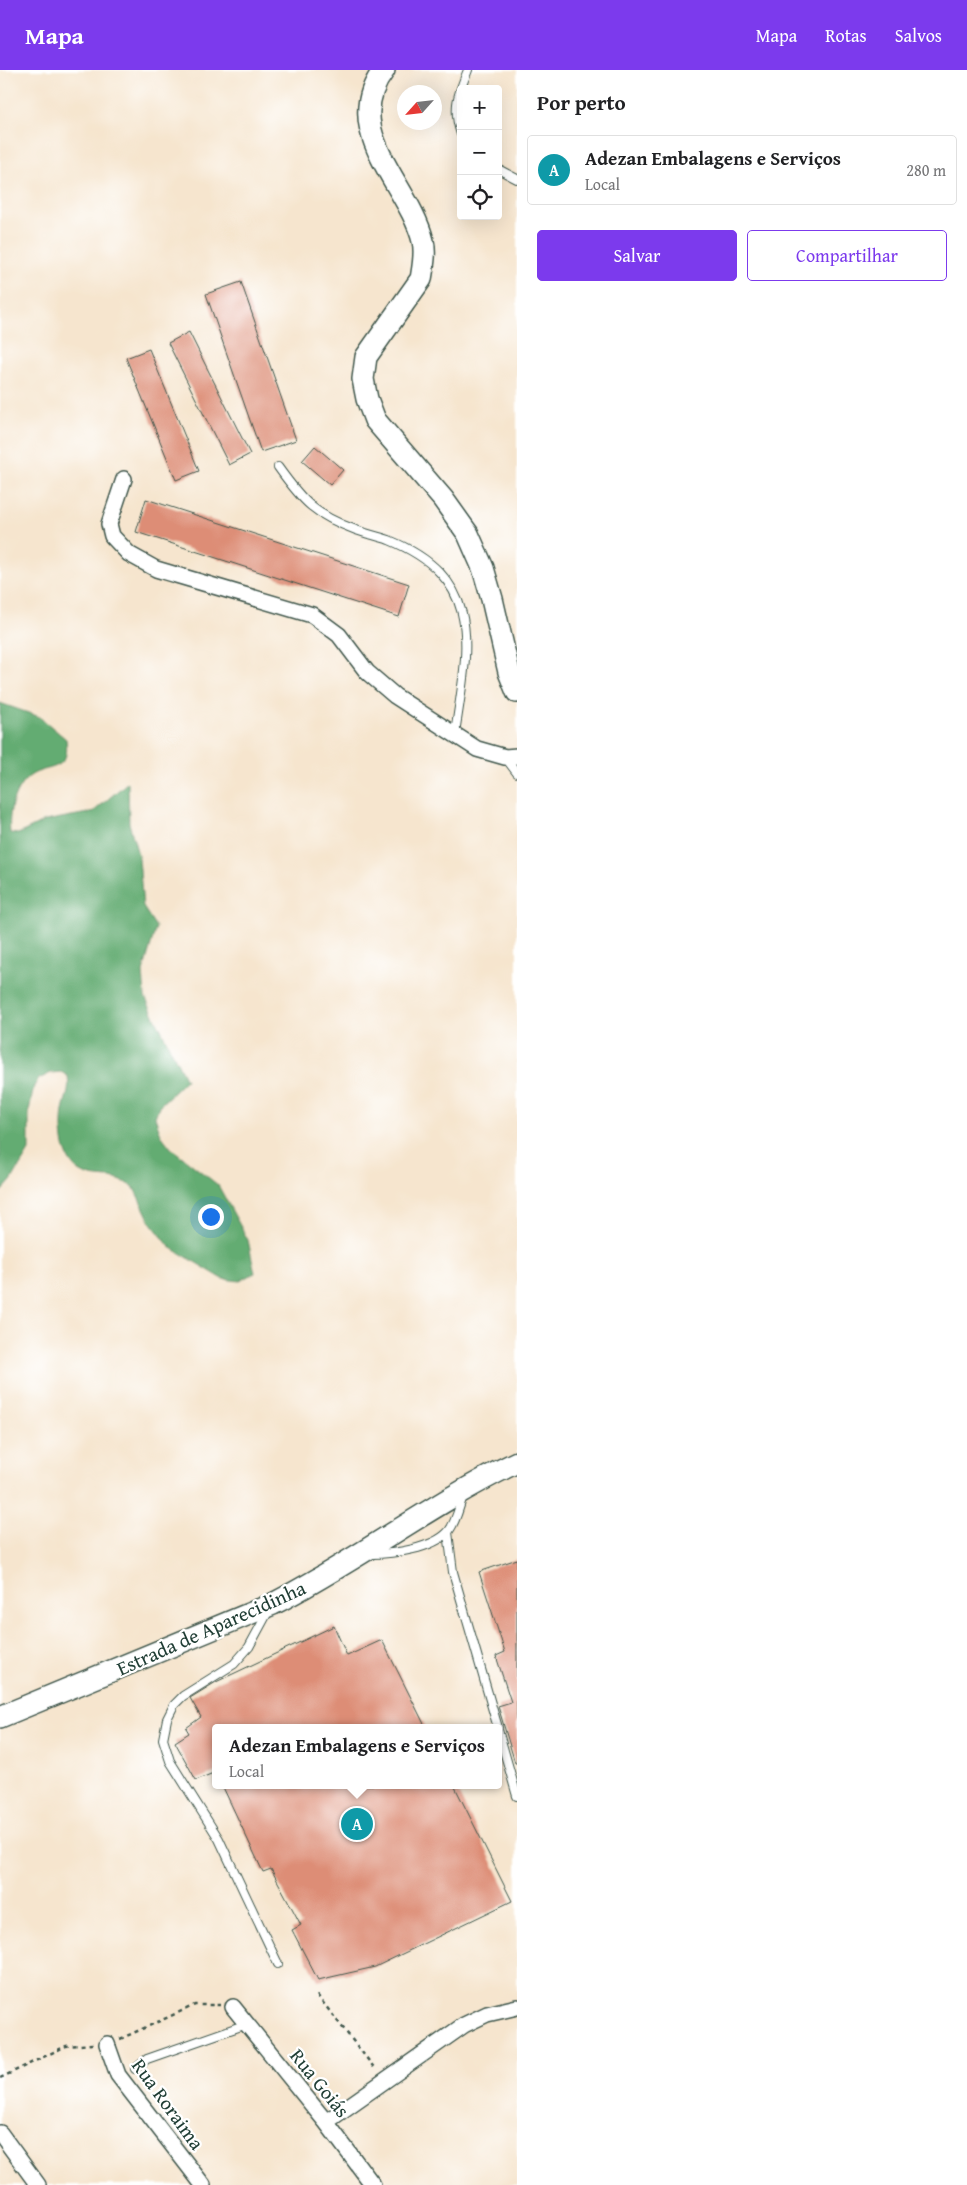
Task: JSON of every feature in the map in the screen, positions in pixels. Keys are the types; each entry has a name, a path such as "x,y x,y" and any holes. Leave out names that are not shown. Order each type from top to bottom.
{"street":[{"path":"384,70 370,96 367,116 372,136 388,171 412,211 424,242 424,264 421,279 366,357 363,379 367,399 375,420 443,498 468,534 483,568 509,672 517,692"},
{"path":"124,479 109,524 112,536 129,554 156,569 312,615 339,635 367,672 381,686 478,749 511,757"},
{"name":"Estrada de Aparecidinha","path":"0,1717 273,1604 306,1588 466,1489 517,1462"},
{"name":"Rua Goiás","path":"233,2007 326,2122 373,2185"},
{"path":"326,2122 464,2025 487,2014 517,2007"},
{"name":"Rua Roraima","path":"107,2044 118,2075 203,2185"},
{"path":"0,2133 38,2185"}],"lane":[{"path":"459,130 456,121 456,98 468,70"},
{"path":"502,171 517,179"},
{"path":"278,467 297,494 311,508 328,519 357,531 388,540 421,556 439,570 452,586 460,602 466,654 455,733"},
{"path":"511,757 517,773"},
{"path":"359,1554 400,1552 424,1546 448,1532 466,1489"},
{"path":"448,1532 453,1572 497,1724"},
{"path":"273,1604 250,1647 234,1664 183,1696 174,1705 166,1719 163,1739 170,1761 219,1839 278,1964"},
{"path":"502,1743 517,1796"},
{"path":"135,2068 148,2059 247,2024"}],"path":[{"path":"317,1995 384,2080"}],"green space":[{"path":"0,703 40,717 66,739 67,750 65,758 61,763 30,776 19,788 11,810 10,833 18,834 45,821 93,812 128,782 129,823 139,858 143,907 156,927 143,972 145,997 186,1080 159,1106 155,1117 161,1135 171,1148 218,1185 248,1240 255,1273 240,1281 223,1279 170,1247 151,1223 133,1186 117,1180 85,1174 77,1170 71,1163 64,1146 62,1128 63,1110 68,1090 68,1076 61,1072 51,1073 39,1079 34,1086 29,1111 29,1151 11,1181 0,1193"}],"building":[{"path":"241,282 296,440 261,452 206,294"},
{"path":"189,332 250,454 229,465 168,343"},
{"path":"149,349 199,471 176,480 126,358"},
{"path":"315,446 343,470 330,485 302,461"},
{"path":"146,499 409,584 399,617 136,532"},
{"path":"517,1559 517,1763 515,1763 498,1706 511,1702 496,1656 505,1652 479,1572"},
{"path":"334,1626 347,1656 382,1640 424,1724 212,1724 212,1774 196,1780 175,1742 189,1733 186,1728 201,1717 190,1698 216,1682"},
{"path":"224,1789 456,1789 512,1901 375,1967 318,1980 292,1930 301,1925 271,1869 263,1872"}],"place":[{"name":"Adezan Embalagens e Serviços","path":"357,1824"}]}
